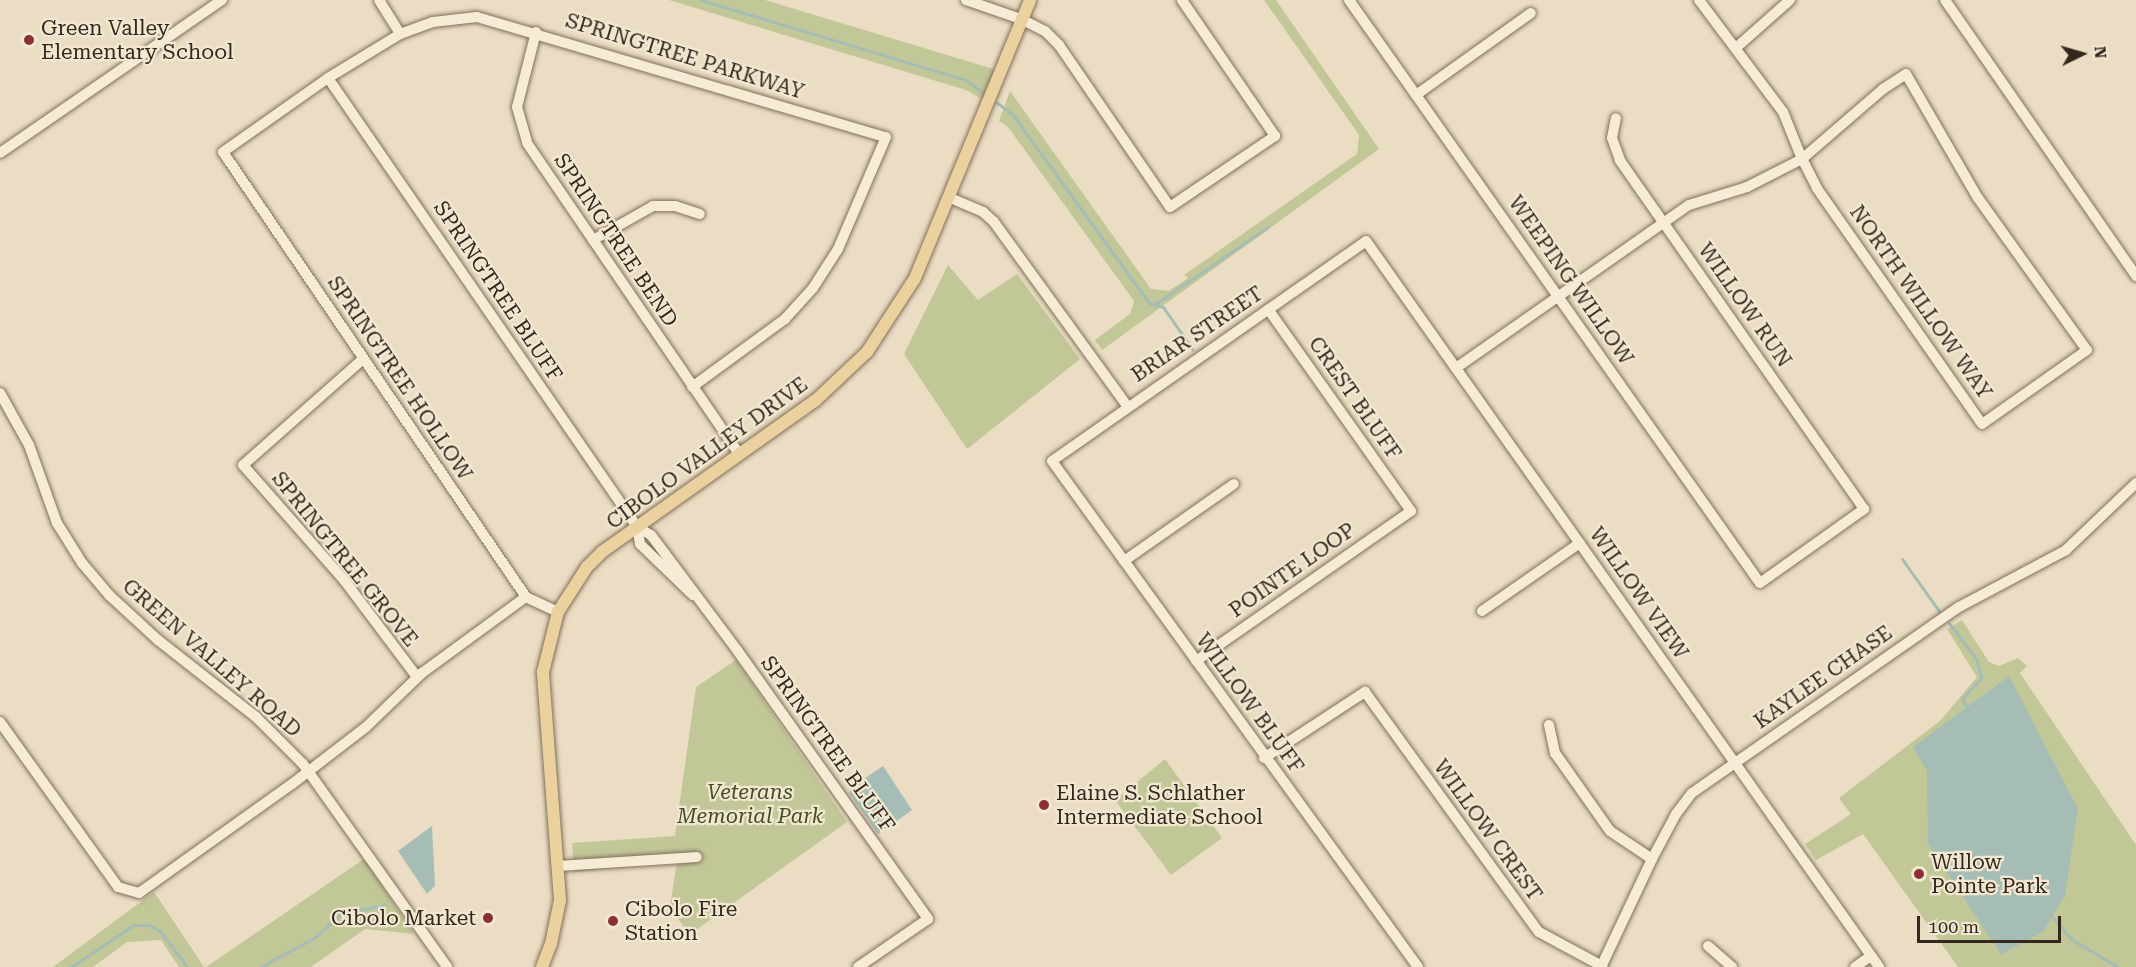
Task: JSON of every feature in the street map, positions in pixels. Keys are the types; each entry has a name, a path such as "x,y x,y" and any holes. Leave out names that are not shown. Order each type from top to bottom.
{"main road":[{"name":"CIBOLO VALLEY DRIVE","path":"542,967 557,921 559,866 543,672 558,612 587,567 637,527 816,400 867,352 915,278 1030,0"}],"street":[{"path":"0,153 222,0"},
{"path":"379,0 400,34"},
{"path":"966,0 1045,31 1059,45 1170,207 1275,135 1182,0"},
{"name":"WEEPING WILLOW","path":"1349,0 1760,583"},
{"name":"NORTH WILLOW WAY","path":"1699,0 1737,46 1783,112 1802,159 1817,188 1982,424 2087,350 1978,198 1906,74 1883,88 1802,159"},
{"path":"1737,46 1790,0"},
{"path":"1945,0 2136,276"},
{"path":"1416,95 1531,13"},
{"name":"SPRINGTREE PARKWAY","path":"223,152 328,78 400,34 433,22 469,17 536,32 886,137 838,249 813,288 786,319 692,387"},
{"name":"SPRINGTREE BEND","path":"536,32 518,94 519,124 539,163 739,454"},
{"name":"SPRINGTREE BLUFF","path":"328,78 637,527 640,544 693,595 928,919 858,967"},
{"name":"WILLOW RUN","path":"1616,117 1614,151 1864,509 1760,583"},
{"name":"SPRINGTREE HOLLOW","path":"223,152 526,597"},
{"path":"1456,368 1557,295 1689,205 1747,187 1802,159"},
{"path":"948,198 983,212 994,222 1127,405"},
{"path":"593,240 653,206 675,207 700,214"},
{"name":"BRIAR STREET","path":"1052,461 1127,405 1366,241"},
{"name":"WILLOW VIEW","path":"1366,241 1879,967"},
{"name":"CREST BLUFF","path":"1268,309 1411,511"},
{"name":"SPRINGTREE GROVE","path":"363,359 243,465 344,580 417,677"},
{"name":"GREEN VALLEY ROAD","path":"0,393 29,445 57,523 82,562 110,595 158,640 256,717 308,771 447,967"},
{"name":"WILLOW BLUFF","path":"1052,461 1264,758 1418,967"},
{"name":"KAYLEE CHASE","path":"1601,967 1652,859 1683,803 1735,763 1959,607 2066,550 2136,483"},
{"path":"1124,561 1234,484"},
{"name":"POINTE LOOP","path":"1196,661 1411,511"},
{"path":"1482,611 1580,543"},
{"path":"0,722 117,887 132,893 145,891 366,727 417,677 526,597 558,612"},
{"name":"WILLOW CREST","path":"1264,758 1365,692 1539,932 1601,967"},
{"path":"1549,725 1555,753 1610,831 1652,859"},
{"path":"559,866 697,857"},
{"path":"1708,945 1732,967"},
{"path":"1855,967 1871,956"}],"green space":[{"path":"669,0 765,0 1000,71 987,102 966,90"},
{"path":"1264,0 1276,0 1379,149 1102,350 1095,340 1130,314 1134,301 1008,127 999,121 1010,91 1151,289 1169,291 1188,278 1184,275 1357,154 1359,135"},
{"path":"948,265 978,300 1017,274 1080,359 967,449 904,354"},
{"path":"1962,620 1989,662 1999,666 2018,658 2027,666 2020,673 2136,845 2136,967 1958,967 1863,834 1816,860 1805,844 1851,814 1839,798 1941,720 1977,677 1947,629"},
{"name":"Veterans Memorial Park","path":"736,660 847,822 689,935 670,906 677,862 574,872 572,843 675,836 696,687"},
{"path":"1165,759 1222,838 1171,875 1115,800"},
{"path":"364,859 414,934 365,929 311,967 206,967"},
{"path":"154,892 204,967 179,967 161,940 127,942 93,967 53,967"}],"water":[{"path":"2009,676 2078,809 2065,895 2043,932 2001,954 1928,844 1927,771 1913,747"},
{"path":"883,766 912,810 878,834 849,793 852,787"},
{"path":"432,826 435,886 427,894 398,851"}],"waterway":[{"path":"701,0 966,80 982,92"},
{"path":"996,102 1013,115 1149,303 1163,307 1193,350"},
{"path":"1154,305 1268,227"},
{"path":"1902,559 1939,611"},
{"path":"1949,623 1977,660 1981,678 1962,699 1968,709"},
{"path":"260,967 314,938 342,913 385,905"},
{"path":"2051,915 2071,939 2118,967"},
{"path":"71,967 134,925 149,925 160,931 187,967"}],"place":[{"name":"Green Valley Elementary School","path":"29,40"},
{"name":"Elaine S. Schlather Intermediate School","path":"1044,805"},
{"name":"Willow Pointe Park","path":"1919,874"},
{"name":"Cibolo Market","path":"488,918"},
{"name":"Cibolo Fire Station","path":"613,921"}]}
